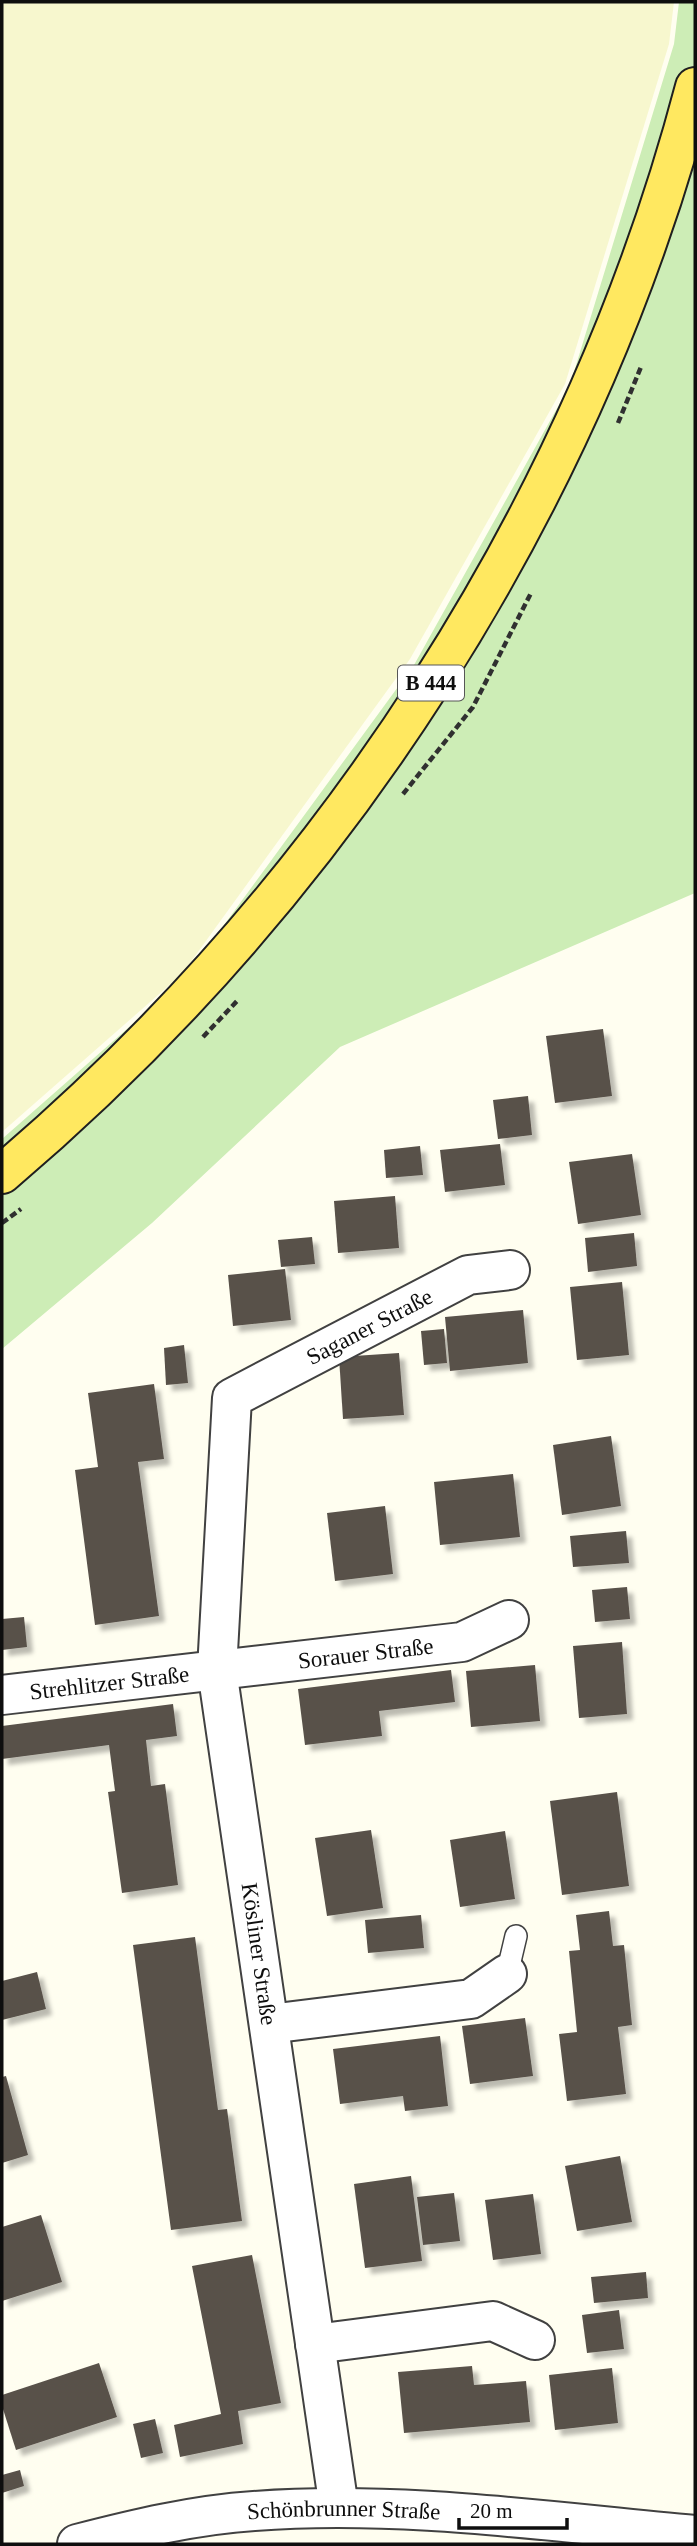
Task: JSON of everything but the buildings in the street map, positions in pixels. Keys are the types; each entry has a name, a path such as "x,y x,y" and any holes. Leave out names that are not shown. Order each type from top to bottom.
{"main road":[{"name":"B 444","path":"2,1174 136,1051 219,963 330,828 437,673 499,569 549,473 605,351 649,238 695,88"}],"street":[{"name":"Saganer Straße","path":"232,1398 468,1275 510,1270"},
{"name":"Kösliner Straße","path":"232,1398 217,1670 340,2508"},
{"name":"Sorauer Straße","path":"217,1670 462,1642 509,1620"},
{"name":"Strehlitzer Straße","path":"2,1695 217,1670"},
{"path":"269,2024 471,1999 507,1974"},
{"path":"315,2344 493,2321 536,2340"},
{"name":"Schönbrunner Straße","path":"77,2544 146,2527 253,2511 340,2508 412,2509 504,2531 695,2535"}],"lane":[{"path":"507,1974 516,1936"}],"green space":[{"path":"2,2 674,2 669,44 565,384 410,659 182,974 2,1132"},
{"path":"679,2 695,2 695,893 340,1047 152,1223 2,1349 2,1139 186,977 414,665 570,385 674,44"}]}
